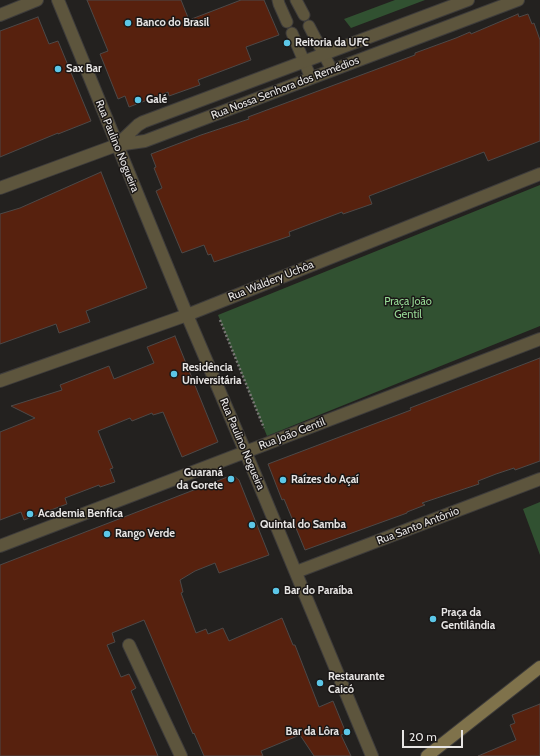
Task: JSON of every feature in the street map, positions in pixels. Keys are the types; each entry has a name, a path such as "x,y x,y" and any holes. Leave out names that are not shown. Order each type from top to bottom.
{"street":[{"path":"0,15 37,0"},
{"name":"Rua Paulino Nogueira","path":"58,0 187,315 246,452 372,756"},
{"name":"Rua Nossa Senhora dos Remédios","path":"117,145 138,125 468,0"},
{"name":"Rua Nossa Senhora dos Remédios","path":"0,188 117,145 145,141 518,0"},
{"name":"Rua Waldery Uchôa","path":"0,382 187,315 540,174"},
{"name":"Rua João Gentil","path":"0,546 540,339"},
{"name":"Rua Santo Antônio","path":"296,572 540,479"},
{"path":"129,645 181,756"},
{"path":"427,756 540,667"}],"lane":[{"path":"278,0 287,22"},
{"path":"296,0 304,15"},
{"path":"309,26 332,70"},
{"path":"292,33 311,78"}],"path":[{"path":"218,315 264,428"}],"green space":[{"path":"395,0 425,0 351,28 344,19"},
{"name":"Praça João Gentil","path":"540,185 540,326 267,436 218,315"},
{"path":"540,502 540,555 523,509"}],"building":[{"path":"87,0 181,0 189,20 241,0 264,0 279,35 246,47 251,60 198,80 200,85 169,96 168,92 129,107 125,96 118,99 100,54 108,51"},
{"path":"518,14 519,17 528,14 532,24 534,23 540,40 540,141 488,161 484,152 369,196 372,204 343,214 342,212 289,232 290,236 214,262 211,254 208,255 204,245 182,253 156,191 162,188 154,168 156,167 151,154 249,119 248,117 415,55 415,53 470,32 471,34"},
{"path":"38,17 49,44 58,41 91,121 0,157 0,31"},
{"path":"101,172 147,288 86,311 90,322 59,333 56,324 0,344 0,214 20,208"},
{"path":"175,336 218,442 182,457 163,412 153,415 152,413 132,421 130,418 98,431 113,468 110,469 115,482 100,487 99,485 65,498 67,504 24,520 21,512 0,520 0,432 35,418 11,406 62,390 60,385 109,366 114,379 154,363 147,347"},
{"path":"540,358 540,461 515,470 514,468 496,474 478,481 479,484 422,503 425,505 407,513 305,550 284,499 282,500 268,464 411,410 410,408"},
{"path":"230,476 234,476 239,480 269,555 219,573 215,563 195,571 180,580 183,592 181,593 196,633 206,629 208,634 223,628 229,641 282,618 293,645 295,645 319,707 333,701 346,733 341,735 351,756 314,756 300,735 261,751 263,756 204,756 144,620 112,633 115,642 107,645 121,677 129,674 136,688 131,691 158,756 0,756 0,565"},
{"path":"540,704 540,756 478,756 516,740 510,725 515,723 512,715"}],"place":[{"name":"Banco do Brasil","path":"128,23"},
{"name":"Reitoria da UFC","path":"287,43"},
{"name":"Sax Bar","path":"58,69"},
{"name":"Galé","path":"138,100"},
{"name":"Residência Universitária","path":"174,374"},
{"name":"Guaraná da Gorete","path":"231,479"},
{"name":"Raízes do Açaí","path":"283,480"},
{"name":"Academia Benfica","path":"30,514"},
{"name":"Quintal do Samba","path":"252,525"},
{"name":"Rango Verde","path":"107,534"},
{"name":"Bar do Paraíba","path":"276,591"},
{"name":"Praça da Gentilândia","path":"433,619"},
{"name":"Restaurante Caicó","path":"320,683"},
{"name":"Bar da Lôra","path":"347,732"}]}
